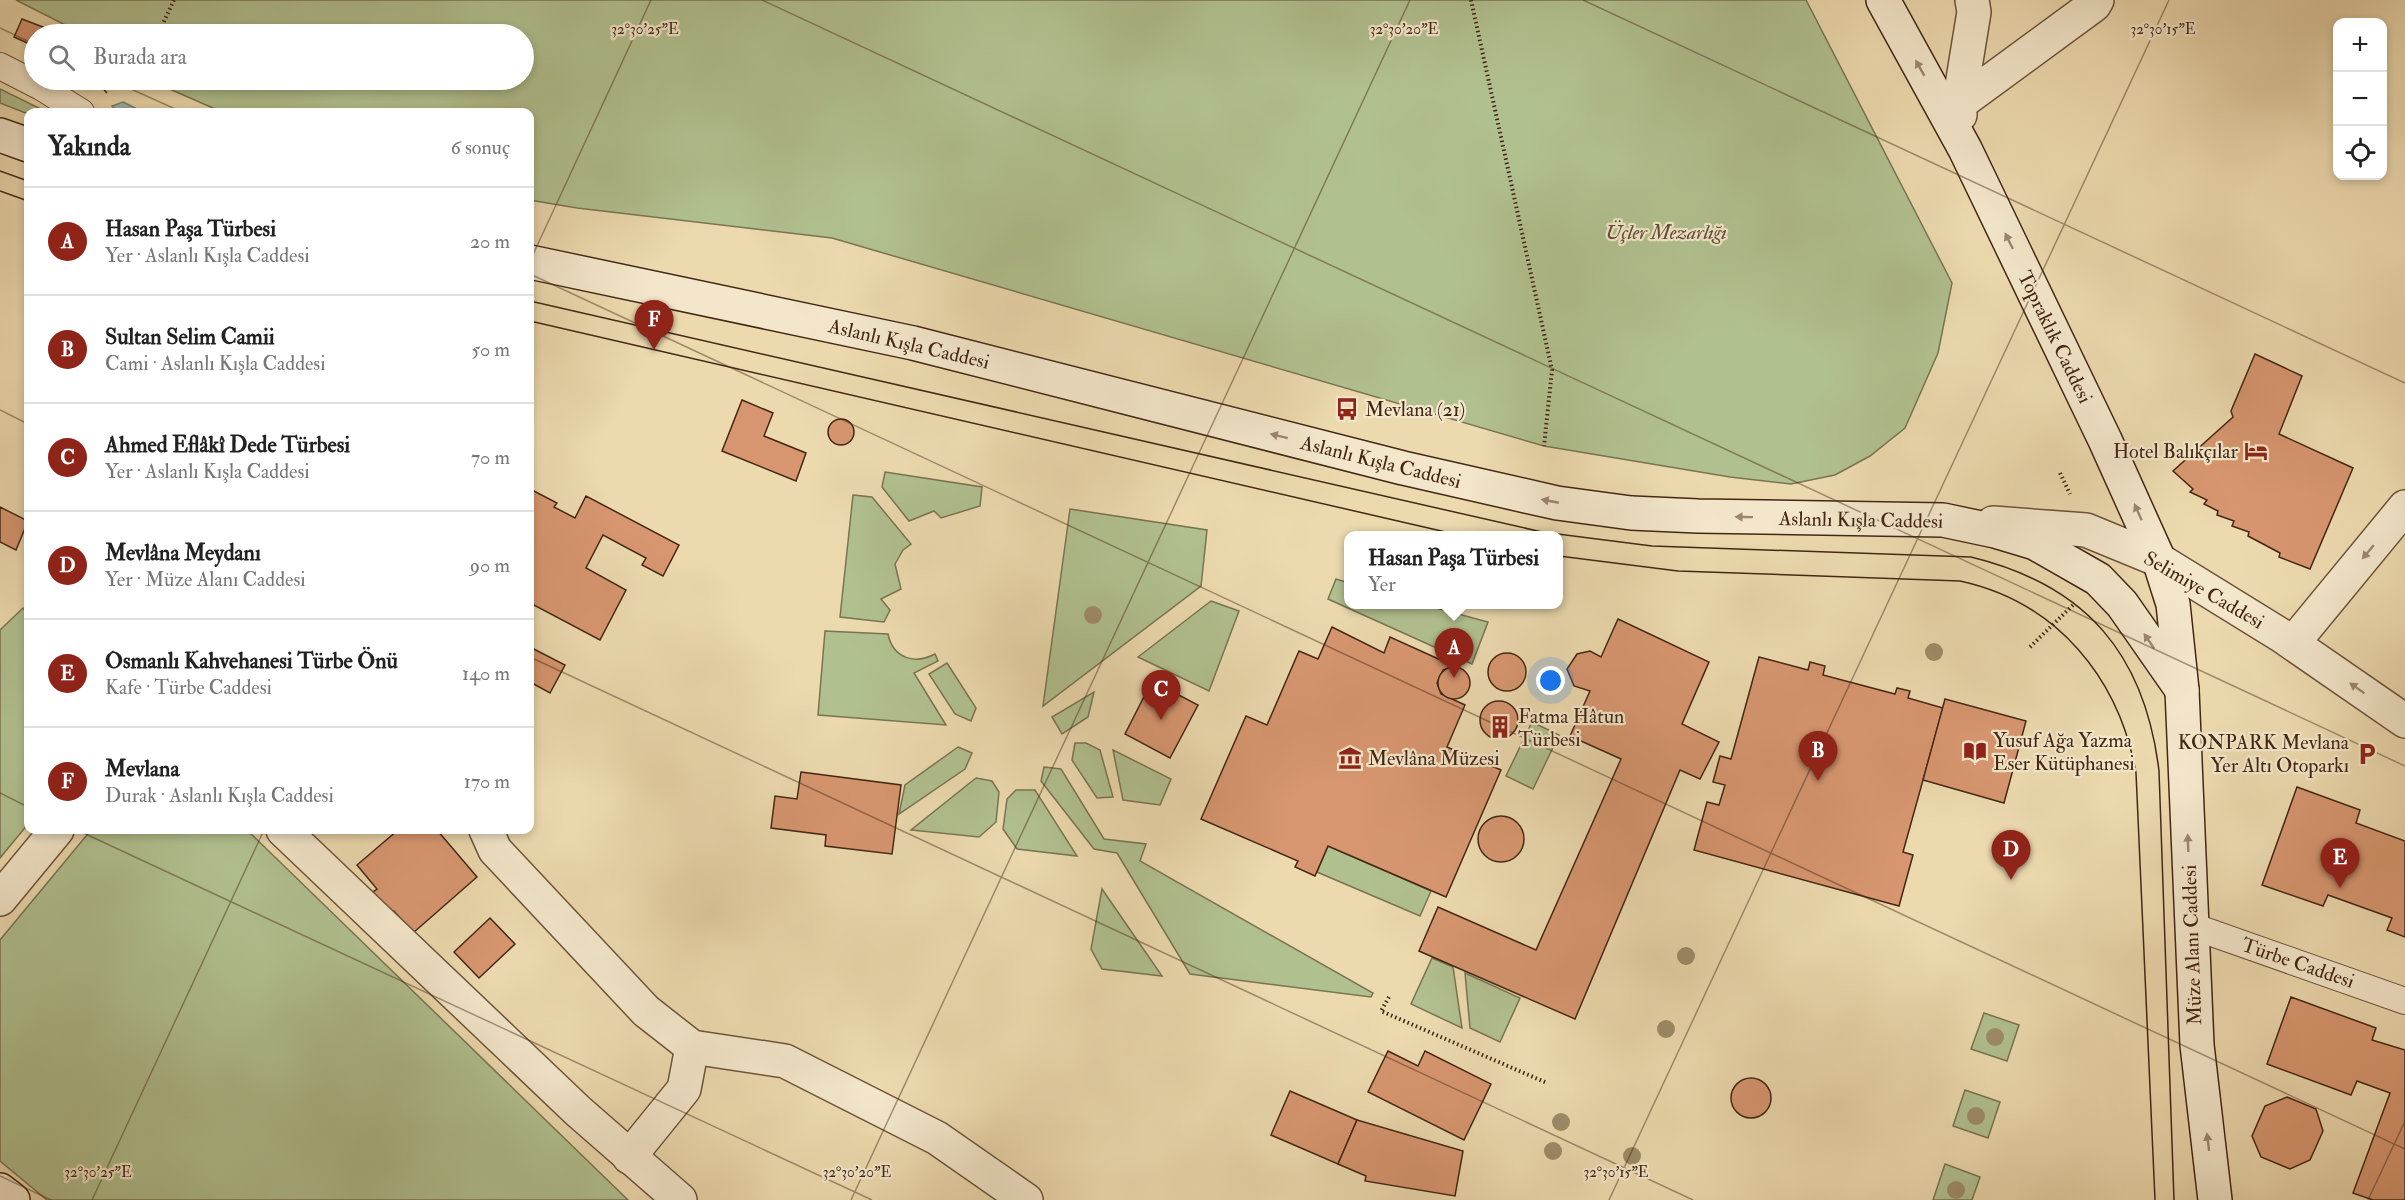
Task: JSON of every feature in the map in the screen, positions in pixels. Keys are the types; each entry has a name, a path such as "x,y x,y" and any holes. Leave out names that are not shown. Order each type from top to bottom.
{"main road":[{"name":"Topraklık Caddesi","path":"1883,0 1965,149 2105,440 2159,560 2173,604 2182,690"},
{"path":"1965,149 1959,104 1974,12 1972,0"},
{"path":"1959,104 2094,5 2097,0"},
{"path":"0,135 24,144"},
{"name":"Aslanlı Kışla Caddesi","path":"534,263 913,343 1403,468 1557,502 1631,513 1687,516 1943,520 2035,543 2098,579 2122,604 2182,690"},
{"path":"2293,643 2405,507"},
{"name":"Selimiye Caddesi","path":"1943,520 2086,530 2159,560 2293,643 2405,721"},
{"name":"Müze Alanı Caddesi","path":"2182,690 2197,1045 2215,1200"},
{"path":"0,898 54,834"},
{"path":"287,834 629,1157 680,1200"},
{"path":"488,834 495,850 646,1011 692,1047 785,1060 938,1138 1026,1200"},
{"path":"629,1157 684,1089 692,1047"},
{"path":"0,1190 13,1200"}],"street":[{"path":"0,66 24,79"},
{"path":"45,90 74,108"},
{"name":"Türbe Caddesi","path":"2192,926 2405,1001"}],"path":[{"path":"163,24 174,0"},
{"path":"1471,0 1552,370 1544,446"},
{"path":"2030,647 2098,579"},
{"path":"1389,997 1382,1011 1547,1083"}],"green space":[{"name":"Üçler Mezarlığı","path":"16,0 1806,0 1952,283 1938,353 1905,428 1870,456 1835,475 1791,484 1730,477 1544,446 832,238 577,208 534,201 534,108 213,108 172,90 534,90 534,24 63,24"},
{"path":"0,89 39,108 24,108 24,112 0,103"},
{"path":"885,472 982,487 980,506 941,518 934,511 909,521 882,487"},
{"path":"853,495 872,497 911,544 903,550 895,564 901,589 881,599 890,610 884,622 840,617"},
{"path":"1070,509 1207,530 1201,586 1043,706"},
{"path":"1336,579 1344,581 1344,606 1328,599"},
{"path":"1211,601 1239,611 1209,691 1138,657"},
{"path":"23,608 24,829 0,858 0,630"},
{"path":"1350,609 1440,609 1488,622 1472,664"},
{"path":"825,631 888,634 894,649 906,657 920,659 935,654 938,661 914,673 946,725 818,715"},
{"path":"947,663 976,708 971,721 955,714 929,674"},
{"path":"1094,692 1088,717 1062,734 1052,717"},
{"path":"1532,722 1559,735 1533,789 1506,776"},
{"path":"1075,743 1086,743 1100,750 1113,797 1097,798 1072,760"},
{"path":"958,747 972,753 965,769 899,814 905,785"},
{"path":"1113,750 1171,779 1160,805 1123,800"},
{"path":"1044,767 1061,769 1104,839 1146,844 1140,861 1373,993 1371,997 1190,974 1117,853 1094,849 1041,781"},
{"path":"976,778 992,781 999,792 996,822 979,837 911,830"},
{"path":"1016,790 1035,790 1077,856 1017,849 1003,829 1007,799"},
{"path":"88,834 251,834 628,1200 47,1200 0,1161 0,940"},
{"path":"1328,846 1431,891 1420,916 1317,872"},
{"path":"1102,889 1162,976 1102,969 1091,949"},
{"path":"1432,958 1453,967 1462,1028 1411,1004"},
{"path":"1465,973 1520,998 1500,1042 1470,1028"},
{"path":"1984,1013 2019,1025 2007,1061 1971,1049"},
{"path":"1965,1090 2000,1102 1988,1138 1953,1126"},
{"path":"1945,1164 1980,1177 1972,1200 1933,1200"}],"water":[{"path":"123,102 135,108 114,108 112,106"}],"building":[{"path":"22,19 35,24 24,24 24,42 14,37"},
{"name":"Hotel Balıkçılar","path":"2255,354 2302,376 2279,434 2353,468 2310,569 2279,557 2280,553 2248,536 2249,532 2232,526 2234,521 2217,515 2218,511 2204,504 2207,500 2190,492 2193,489 2173,471 2233,417 2231,411"},
{"path":"742,400 773,413 764,436 806,453 796,481 722,451"},
{"path":"841,419 850,423 854,432 850,441 841,445 832,441 828,432 832,423"},
{"path":"534,491 557,503 554,507 575,518 586,496 679,545 663,576 642,565 646,558 603,535 586,568 626,590 600,640 534,605"},
{"path":"0,507 24,519 24,531 16,550 0,542"},
{"path":"1618,619 1709,662 1682,724 1719,742 1700,779 1680,770 1575,1019 1419,951 1438,907 1536,950 1621,759 1570,736 1590,691 1574,686 1567,669 1577,654 1590,651 1601,657"},
{"name":"Mevlâna Müzesi","path":"1332,627 1384,653 1390,637 1454,666 1443,670 1437,683 1441,694 1465,705 1447,747 1501,770 1446,897 1328,846 1315,876 1295,867 1298,861 1201,819 1246,716 1267,725 1299,651 1318,659"},
{"path":"534,649 565,665 550,693 534,684"},
{"path":"1507,653 1520,659 1526,672 1520,685 1507,691 1494,685 1488,672 1494,659"},
{"path":"1759,657 1808,670 1810,662 1825,666 1823,675 1895,694 1897,688 1910,691 1908,698 1943,708 1903,852 1913,855 1899,906 1694,850 1707,802 1719,805 1725,785 1713,782 1720,756 1731,759"},
{"path":"1454,667 1466,671 1470,683 1466,695 1454,699 1442,695 1438,683 1442,671"},
{"path":"1152,681 1198,705 1170,758 1125,734"},
{"name":"Yusuf Ağa Yazma Eser Kütüphanesi","path":"1945,699 2026,721 2004,803 1923,780"},
{"name":"Fatma Hâtun Türbesi","path":"1499,701 1506,702 1512,707 1517,713 1517,727 1512,733 1506,738 1499,739 1492,738 1486,733 1481,727 1480,720 1481,713 1486,707 1492,702"},
{"path":"801,772 901,785 892,854 825,846 826,835 771,828 775,796 797,799"},
{"path":"2297,787 2360,810 2356,823 2405,841 2405,937 2387,930 2392,918 2328,895 2323,906 2262,885"},
{"path":"1501,816 1517,823 1524,839 1517,855 1501,862 1485,855 1478,839 1485,823"},
{"path":"393,834 440,834 477,877 413,933 394,911 391,914 373,892 377,889 357,865"},
{"path":"490,918 515,944 479,978 454,952"},
{"path":"2291,997 2376,1028 2372,1040 2405,1050 2405,1200 2373,1200 2353,1193 2390,1093 2357,1081 2351,1095 2267,1064"},
{"path":"1388,1051 1418,1066 1425,1051 1491,1084 1464,1140 1368,1092"},
{"path":"1751,1078 1759,1079 1765,1084 1770,1090 1770,1106 1765,1112 1759,1117 1751,1118 1743,1117 1737,1112 1732,1106 1731,1098 1732,1090 1737,1084 1743,1079"},
{"path":"1290,1091 1357,1120 1338,1164 1271,1135"},
{"path":"2287,1097 2316,1109 2323,1131 2310,1160 2290,1169 2261,1157 2252,1136 2265,1106"},
{"path":"1357,1120 1463,1151 1455,1196 1365,1181 1366,1176 1338,1164"}],"tram line":[{"path":"0,171 24,180"},
{"path":"0,191 24,200"},
{"path":"534,302 1538,531"},
{"path":"534,322 1441,531"},
{"path":"1563,535 1652,546 1971,557 2012,569 2047,586 2077,606 2103,631 2124,659 2140,692 2152,729 2159,771 2174,1200"},
{"path":"1563,557 1678,571 1960,581 1995,591 2026,606 2054,626 2078,649 2098,676 2115,706 2128,738 2136,773 2155,1200"}],"place":[{"name":"Mevlana","path":"654,350"},
{"name":"Mevlana (21)","path":"1347,409"},
{"name":"Hotel Balıkçılar","path":"2256,451"},
{"name":"Hasan Paşa Türbesi","path":"1454,678"},
{"name":"Ahmed Eflâkî Dede Türbesi","path":"1161,720"},
{"name":"Fatma Hâtun Türbesi","path":"1500,727"},
{"name":"Yusuf Ağa Yazma Eser Kütüphanesi","path":"1975,751"},
{"name":"KONPARK Mevlana Yer Altı Otoparkı","path":"2367,754"},
{"name":"Mevlâna Müzesi","path":"1350,758"},
{"name":"Sultan Selim Camii","path":"1818,781"},
{"name":"Mevlâna Meydanı","path":"2011,880"},
{"name":"Osmanlı Kahvehanesi Türbe Önü","path":"2340,888"}]}
